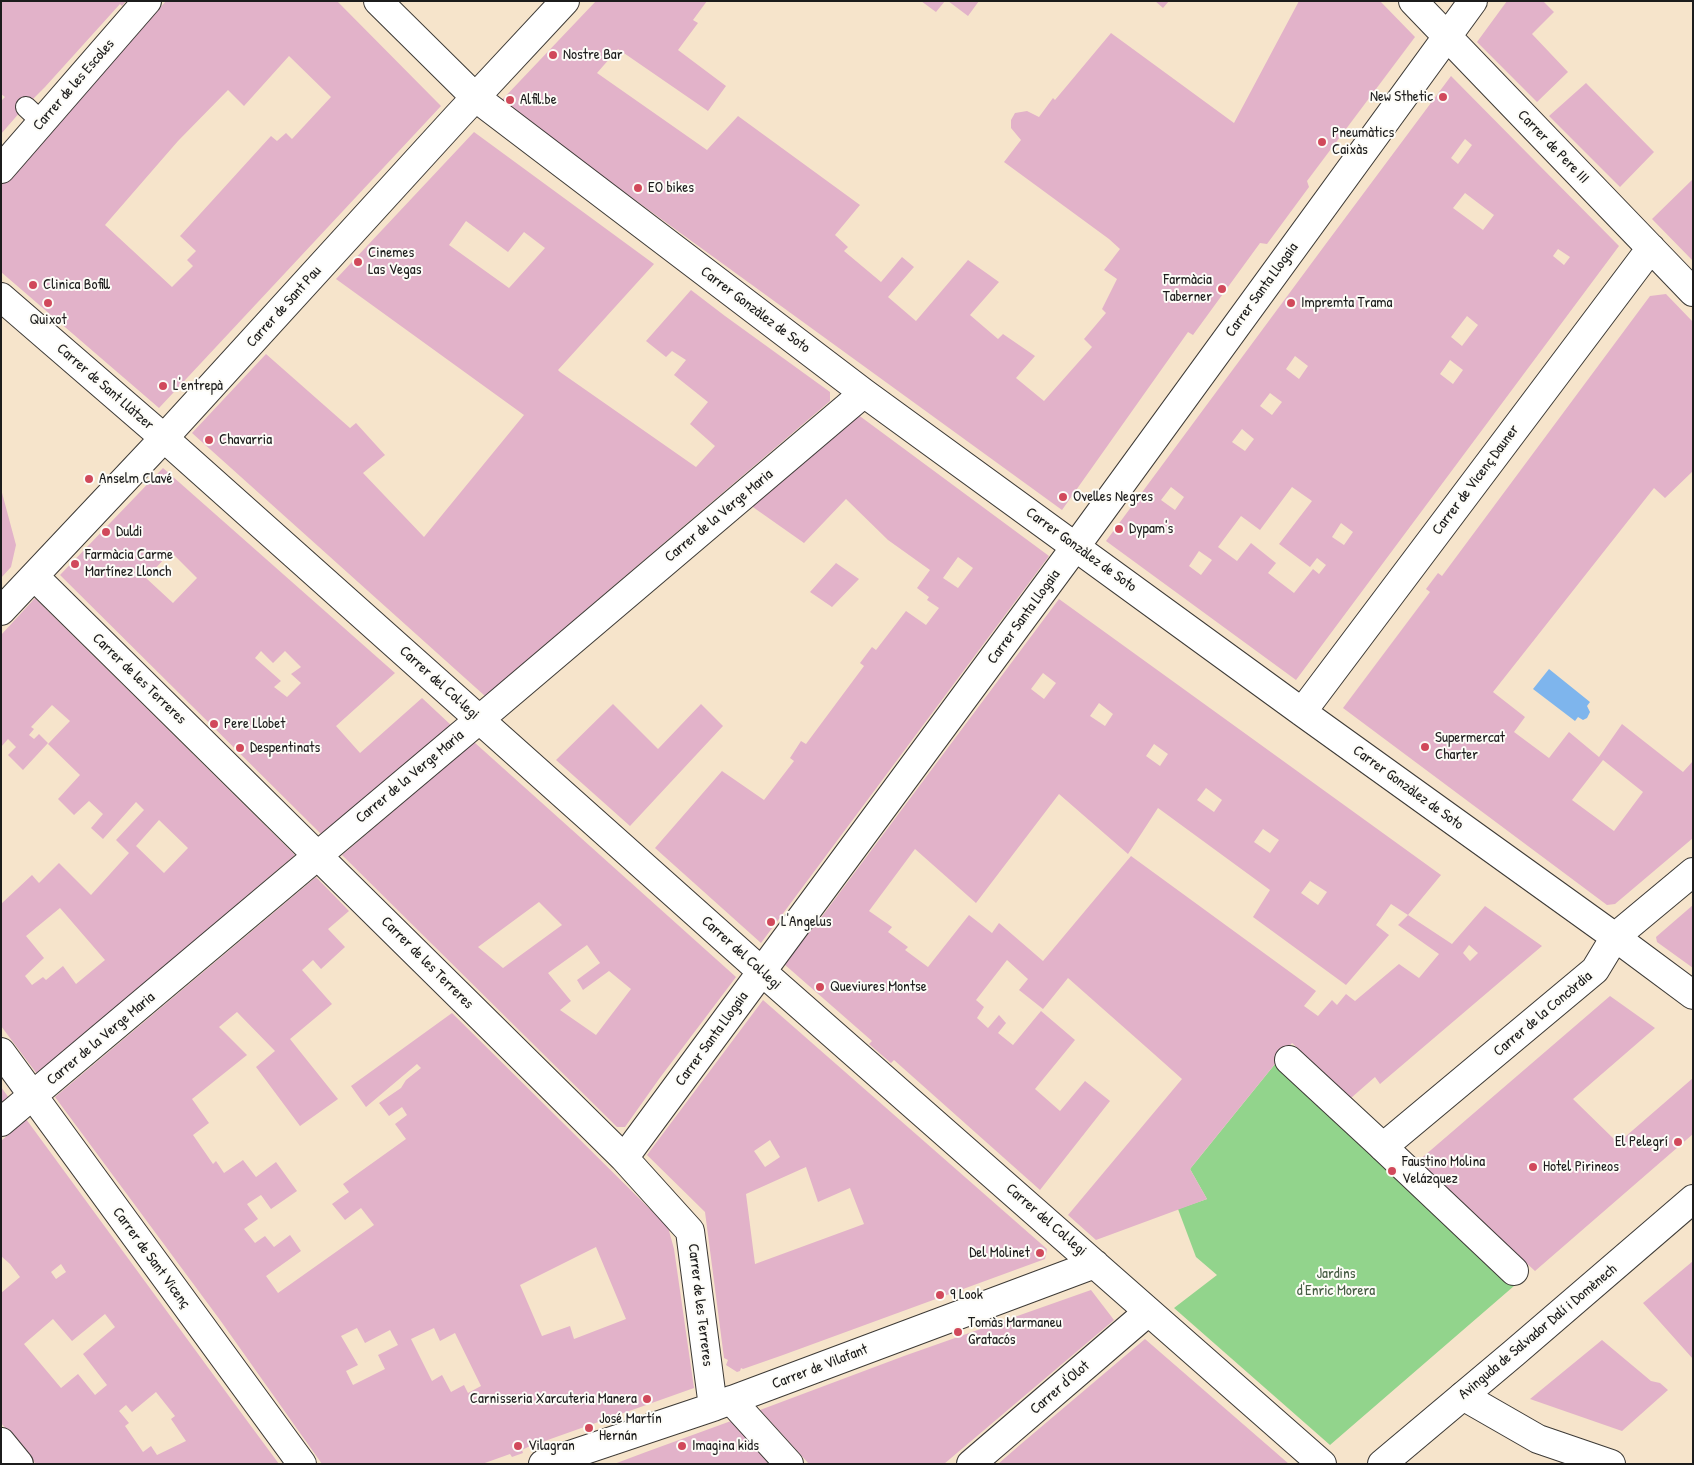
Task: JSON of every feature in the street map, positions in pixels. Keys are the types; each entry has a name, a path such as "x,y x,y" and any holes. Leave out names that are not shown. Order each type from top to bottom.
{"street":[{"name":"Carrer de les Escoles","path":"1,169 34,115 147,1"},
{"name":"Carrer Gonzàlez de Soto","path":"378,1 475,97 864,392 1693,995"},
{"name":"Carrer de Sant Pau","path":"1,611 164,438 565,1"},
{"name":"Carrer de Pere III","path":"1413,1 1693,292"},
{"name":"Carrer Santa Llogaia","path":"624,1158 1076,546 1473,1"},
{"name":"Carrer de Vicenç Dauner","path":"1302,712 1650,248"},
{"name":"Carrer de Sant Llàtzer","path":"1,297 164,438"},
{"name":"Carrer de la Verge Maria","path":"1,1122 480,719 864,392"},
{"name":"Carrer del Col·legi","path":"164,438 762,972 1322,1464"},
{"name":"Carrer de les Terreres","path":"34,576 624,1158 690,1231 722,1403"},
{"name":"Carrer de la Concòrdia","path":"1383,1147 1595,970 1615,937 1693,872"},
{"name":"Carrer de Sant Vicenç","path":"1,1052 302,1464"},
{"path":"1289,1060 1514,1272"},
{"name":"Avinguda de Salvador Dalí i Domènech","path":"1382,1464 1693,1200"},
{"name":"Carrer de Vilafant","path":"544,1464 722,1403 1094,1264"},
{"name":"Carrer d'Olot","path":"971,1464 1148,1312"},
{"path":"1462,1396 1538,1439 1611,1464"},
{"path":"722,1403 789,1464"},
{"path":"1,1442 20,1464"}],"green space":[{"name":"Jardins d'Enric Morera","path":"1275,1064 1514,1286 1330,1445 1174,1308 1217,1275 1196,1257 1178,1209 1207,1199 1190,1169"}],"water":[{"path":"1549,669 1590,702 1587,706 1590,712 1587,718 1583,720 1578,717 1575,721 1533,689"}],"building":[{"path":"1,1 126,1 122,6 120,4 1,134 1,101 5,97 1,94"},
{"path":"166,1 337,1 441,106 159,408 1,272 1,184","holes":["289,56 331,97 292,139 286,133 277,141 271,136 180,236 196,251 187,260 193,266 172,287 105,225 178,141 228,90 244,106"]},
{"path":"596,1 707,1 693,20 698,23 678,50 726,86 708,111 618,49 597,73 707,150 738,116 860,205 835,235 848,247 844,251 881,282 902,257 914,267 888,297 916,321 968,260 999,282 970,315 998,339 1003,334 1035,356 1016,378 1044,401 1092,347 1084,339 1106,313 1102,309 1117,279 1104,270 1120,249 1004,162 1021,140 1011,128 1011,120 1015,113 1027,111 1039,117 1053,98 1055,100 1111,33 1234,123 1299,1 1380,1 1415,37 1307,181 1309,187 1267,244 1260,243 1193,335 1188,332 1062,510 500,102"},
{"path":"921,1 945,1 936,12"},
{"path":"948,1 979,1 968,16"},
{"path":"1155,1 1169,1 1163,8"},
{"path":"1507,1 1543,1 1554,12 1532,34 1568,72 1537,102 1477,42"},
{"path":"1451,76 1619,246 1296,680 1106,541","holes":["1465,139 1472,145 1458,164 1451,158","1465,193 1494,215 1483,230 1453,208","1558,249 1570,257 1564,265 1553,256","1467,316 1478,325 1462,346 1451,337","1295,356 1308,366 1299,379 1286,369","1450,360 1463,370 1453,384 1440,374","1270,393 1282,402 1272,415 1260,406","1242,429 1254,439 1245,451 1232,442","1171,487 1184,497 1175,510 1161,500","1292,487 1312,501 1279,544 1310,567 1317,558 1326,565 1319,574 1313,569 1294,593 1268,573 1276,563 1251,543 1237,561 1218,547 1241,516 1260,530","1341,523 1353,532 1344,545 1332,537","1199,551 1212,560 1201,575 1189,566"]},
{"path":"1586,83 1654,152 1620,187 1549,116"},
{"path":"474,132 654,264 558,370 560,372 696,467 715,446 690,424 708,402 674,375 686,360 672,351 666,357 646,341 691,290 830,392 830,401 485,696 192,433 266,354 350,428 356,423 385,455 363,473 424,537 524,415 336,279","holes":["466,221 508,252 524,232 545,248 509,288 449,245"]},
{"path":"1693,179 1693,261 1652,219"},
{"path":"1666,294 1693,322 1693,471 1665,498 1654,488 1493,692 1525,717 1514,732 1549,758 1569,732 1599,757 1622,724 1683,772 1693,761 1693,838 1615,904 1607,905 1343,708 1430,592 1426,589 1438,573 1442,576 1650,296","holes":["1603,760 1643,792 1614,831 1572,800"]},
{"path":"857,414 1049,556 761,943 655,848 722,771 764,800 794,761 790,758 801,741 806,744 864,666 860,663 872,647 876,650 906,611 926,625 939,608 927,600 929,597 917,588 930,570 888,540 846,499 804,543 750,505","holes":["958,557 973,568 958,588 943,578"]},
{"path":"163,468 395,673 336,726 360,753 422,698 452,726 322,835 60,575","holes":["171,552 197,578 173,603 146,578","261,651 273,663 285,651 301,667 291,674 301,683 287,697 274,687 281,681 255,658"]},
{"path":"1,489 16,545 11,567 1,578"},
{"path":"836,563 859,579 832,607 810,592"},
{"path":"35,598 295,855 37,1074 1,1026 1,904 32,875 39,883 59,863 91,895 129,853 116,840 144,810 136,802 103,839 91,828 103,814 89,801 74,815 58,799 80,775 48,744 70,721 52,705 31,727 34,729 29,735 34,739 39,734 48,743 23,770 8,755 16,747 8,739 1,747 1,635","holes":["159,820 188,848 164,873 136,846","60,908 105,960 76,984 63,966 46,980 43,977 32,985 25,976 44,958 26,936"]},
{"path":"1059,599 1441,875 1408,915 1452,944 1485,906 1542,946 1380,1084 1375,1077 1351,1098 1292,1043 1190,1169 1207,1199 1096,1240 1068,1215 1182,1079 1068,978 1043,1009 1019,990 1028,979 1007,960 976,1000 984,1007 977,1018 988,1028 999,1015 1006,1023 998,1033 1013,1045 1041,1011 1075,1040 1035,1089 1060,1111 1085,1081 1110,1101 1040,1190 894,1060 891,1063 869,1044 872,1041 784,964 823,915","holes":["1043,673 1056,683 1044,699 1031,689","1099,703 1113,714 1105,726 1090,716","1154,744 1168,754 1160,766 1146,756","1206,788 1222,800 1214,812 1197,800","1059,794 1128,854 1158,808 1270,890 1253,917 1346,985 1389,935 1376,925 1391,904 1408,915 1398,925 1439,954 1419,978 1399,964 1355,1001 1346,994 1337,1005 1332,1000 1318,1016 1304,1006 1316,991 1131,856 1043,961 999,923 992,933 969,915 928,967 905,950 908,947 888,932 892,927 869,911 915,849 976,903","1263,829 1279,840 1270,853 1254,842","1310,881 1327,892 1318,905 1301,893","1469,945 1478,953 1470,961 1463,953"]},
{"path":"613,704 658,749 701,704 723,726 630,826 556,760"},
{"path":"474,742 736,977 625,1127 617,1127 342,855","holes":["539,902 562,925 503,968 478,947","587,945 600,963 577,980 583,990 609,971 631,989 596,1035 560,1010 571,1001 548,973"]},
{"path":"316,877 349,911 328,929 345,947 321,969 313,960 302,970 332,1004 290,1039 338,1099 300,1126 256,1067 275,1051 237,1012 219,1027 247,1055 192,1099 209,1123 193,1135 213,1164 216,1161 224,1173 243,1160 256,1177 276,1162 297,1191 271,1209 261,1195 247,1204 258,1219 244,1229 255,1243 265,1236 274,1247 290,1235 301,1251 266,1276 278,1293 374,1225 361,1208 345,1220 332,1204 349,1192 343,1184 406,1139 395,1124 407,1115 402,1107 389,1116 379,1103 401,1088 406,1080 421,1068 417,1064 366,1107 351,1086 452,1013 668,1227 674,1249 694,1388 528,1447 522,1450 523,1453 512,1457 510,1454 482,1464 322,1464 220,1320 55,1097","holes":["596,1247 626,1319 574,1339 570,1326 542,1336 520,1285","357,1328 365,1343 390,1330 398,1345 378,1355 385,1369 353,1385 346,1371 358,1365 341,1336","434,1328 440,1341 455,1333 481,1386 468,1393 464,1385 451,1392 442,1375 432,1381 411,1339"]},
{"path":"1693,905 1693,968 1657,942 1656,937"},
{"name":"Hotel Pirineos","path":"1610,996 1655,1028 1573,1099 1618,1143 1693,1078 1693,1134 1535,1271 1417,1162"},
{"path":"763,1000 1047,1249 1045,1259 783,1355 743,1369 741,1368 737,1372 726,1365 728,1360 724,1358 705,1212 647,1155","holes":["770,1140 780,1157 765,1167 754,1151","806,1167 818,1202 850,1188 864,1224 755,1264 746,1194"]},
{"path":"1,1087 9,1098 1,1104"},
{"path":"26,1119 279,1464 36,1464 1,1423 1,1293 20,1277 1,1256 1,1141","holes":["61,1264 66,1272 56,1279 51,1272","105,1314 115,1327 83,1354 107,1385 95,1395 78,1374 61,1388 24,1344 53,1319 72,1341","156,1392 175,1416 171,1419 186,1441 157,1455 151,1446 143,1452 125,1426 129,1423 119,1411 126,1405 132,1412"]},
{"path":"1693,1261 1693,1359 1643,1303"},
{"path":"1091,1290 1114,1320 944,1464 809,1464 760,1410 904,1356"},
{"path":"1145,1339 1289,1464 998,1464 1021,1444"},
{"path":"1602,1340 1651,1381 1660,1383 1668,1390 1622,1431 1530,1399"},
{"path":"731,1421 770,1464 614,1464 646,1452"}],"place":[{"name":"Nostre Bar","path":"553,55"},
{"name":"New Sthetic","path":"1443,97"},
{"name":"Alfil.be","path":"510,100"},
{"name":"Pneumàtics Caixàs","path":"1322,142"},
{"name":"EO bikes","path":"638,188"},
{"name":"Cinemes Las Vegas","path":"358,262"},
{"name":"Clinica Bofill","path":"33,285"},
{"name":"Farmàcia Taberner","path":"1222,289"},
{"name":"Quixot","path":"48,303"},
{"name":"Impremta Trama","path":"1291,303"},
{"name":"L'entrepà","path":"163,386"},
{"name":"Chavarria","path":"209,440"},
{"name":"Anselm Clavé","path":"89,479"},
{"name":"Ovelles Negres","path":"1063,497"},
{"name":"Dypam's","path":"1119,529"},
{"name":"Duldi","path":"106,532"},
{"name":"Farmàcia Carme Martínez Llonch","path":"75,564"},
{"name":"Pere Llobet","path":"214,724"},
{"name":"Supermercat Charter","path":"1425,747"},
{"name":"Despentinats","path":"240,748"},
{"name":"L'Angelus","path":"771,922"},
{"name":"Queviures Montse","path":"820,987"},
{"name":"El Pelegrí","path":"1678,1142"},
{"name":"Hotel Pirineos","path":"1533,1167"},
{"name":"Faustino Molina Velázquez","path":"1392,1171"},
{"name":"Del Molinet","path":"1040,1253"},
{"name":"9 Look","path":"940,1295"},
{"name":"Tomàs Marmaneu Gratacós","path":"958,1332"},
{"name":"Carnisseria Xarcuteria Manera","path":"647,1399"},
{"name":"José Martín Hernán","path":"589,1428"},
{"name":"Vilagran","path":"518,1446"},
{"name":"Imagina kids","path":"682,1446"}]}
